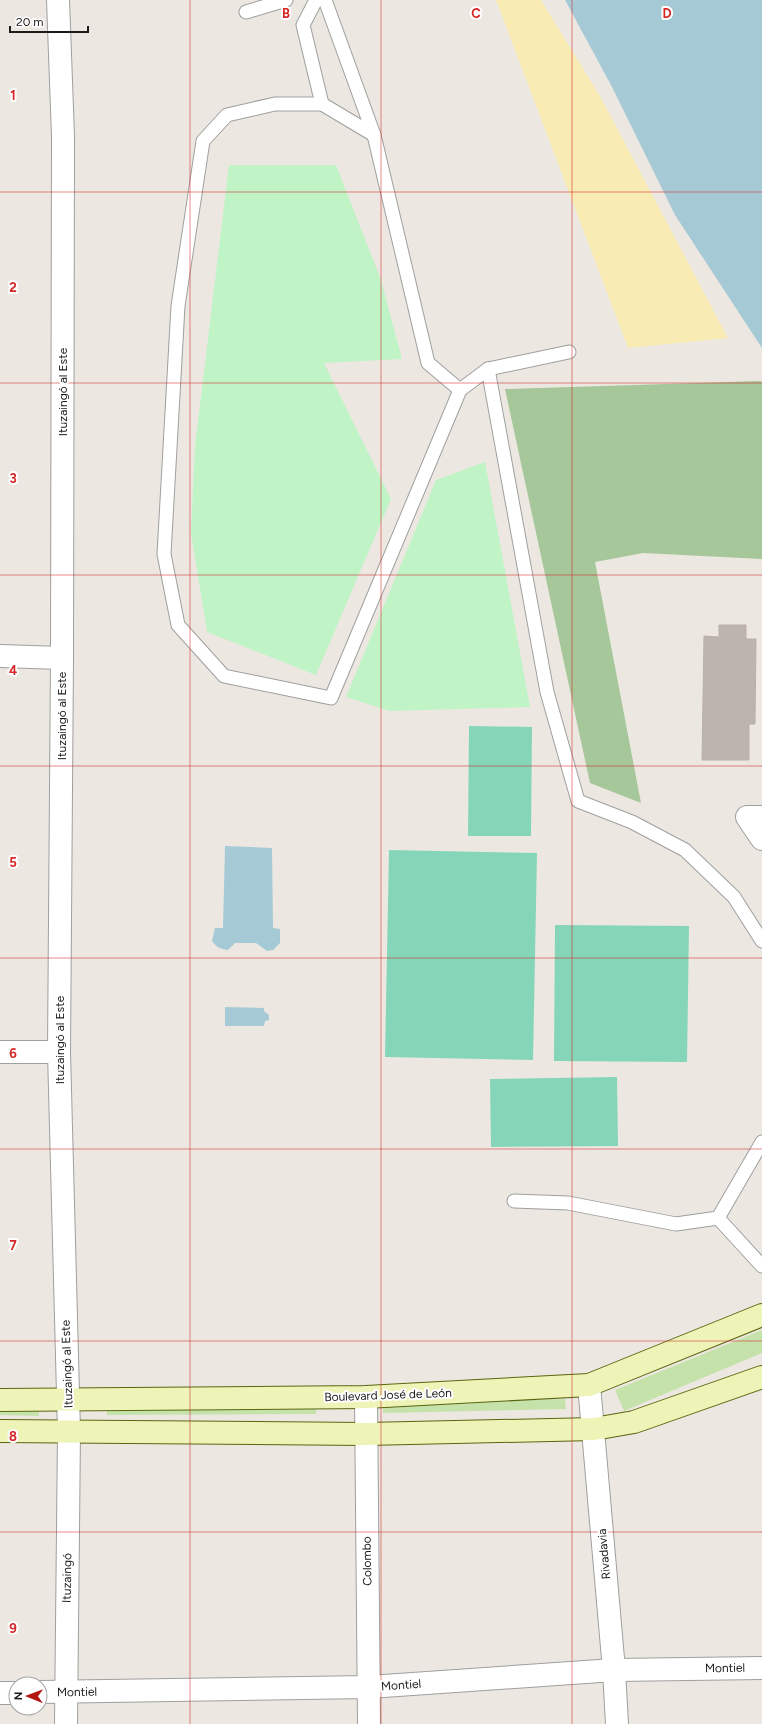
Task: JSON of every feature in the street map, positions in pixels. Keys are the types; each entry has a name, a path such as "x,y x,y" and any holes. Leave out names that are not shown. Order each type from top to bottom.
{"main road":[{"name":"Boulevard José de León","path":"0,1400 68,1401 366,1397 589,1385 762,1315"},
{"path":"0,1431 366,1434 594,1429 634,1422 762,1377"}],"street":[{"name":"Ituzaingó al Este","path":"58,0 63,136 62,658 59,1052 69,1432"},
{"path":"0,656 62,658"},
{"path":"762,817 747,817 762,839"},
{"path":"0,1052 59,1052"},
{"name":"Rivadavia","path":"589,1385 614,1670 617,1724"},
{"name":"Colombo","path":"366,1397 369,1724"},
{"name":"Ituzaingó","path":"66,1724 69,1432"},
{"name":"Montiel","path":"48,1692 368,1687 614,1670 762,1668"}],"lane":[{"path":"246,12 286,0"},
{"path":"316,0 303,25 322,104"},
{"path":"325,0 374,135 428,363 460,390"},
{"path":"374,135 322,104 275,104 227,115 203,141 197,172 178,306 164,554 178,625 224,676 331,698 460,390 488,369 569,352"},
{"path":"488,369 547,692 578,801 632,822 685,850 734,898 762,941"},
{"path":"718,1218 762,1142"},
{"path":"514,1201 568,1203 676,1224 718,1218"},
{"path":"718,1218 762,1266"}],"green space":[{"path":"229,165 336,165 381,280 402,359 324,363 391,499 316,675 207,632 191,533 195,446"},
{"path":"762,382 762,559 643,553 595,562 641,803 590,783 505,389"},
{"path":"485,462 530,707 390,711 346,697 436,480"},
{"path":"469,726 532,727 531,836 468,836"},
{"path":"389,850 537,853 533,1060 385,1057"},
{"path":"555,925 689,926 687,1062 554,1061"},
{"path":"617,1077 618,1146 491,1147 490,1079"},
{"path":"762,1330 762,1353 624,1411 615,1390"},
{"path":"565,1399 566,1409 383,1413 383,1403"},
{"path":"107,1405 316,1405 316,1414 107,1415"},
{"path":"0,1406 39,1406 39,1416 0,1415"}],"sand":[{"path":"496,0 541,0 601,98 728,338 628,348"}],"water":[{"path":"565,0 762,0 762,348 675,215 612,87"},
{"path":"225,846 272,848 273,928 280,929 280,943 273,950 267,951 256,943 235,943 228,950 218,947 212,941 215,928 223,928"},
{"path":"225,1007 264,1008 264,1011 269,1015 269,1020 265,1021 264,1026 225,1026"}],"building":[{"path":"719,625 746,625 746,639 756,639 755,724 749,724 749,760 702,760 704,636 719,637"}]}
